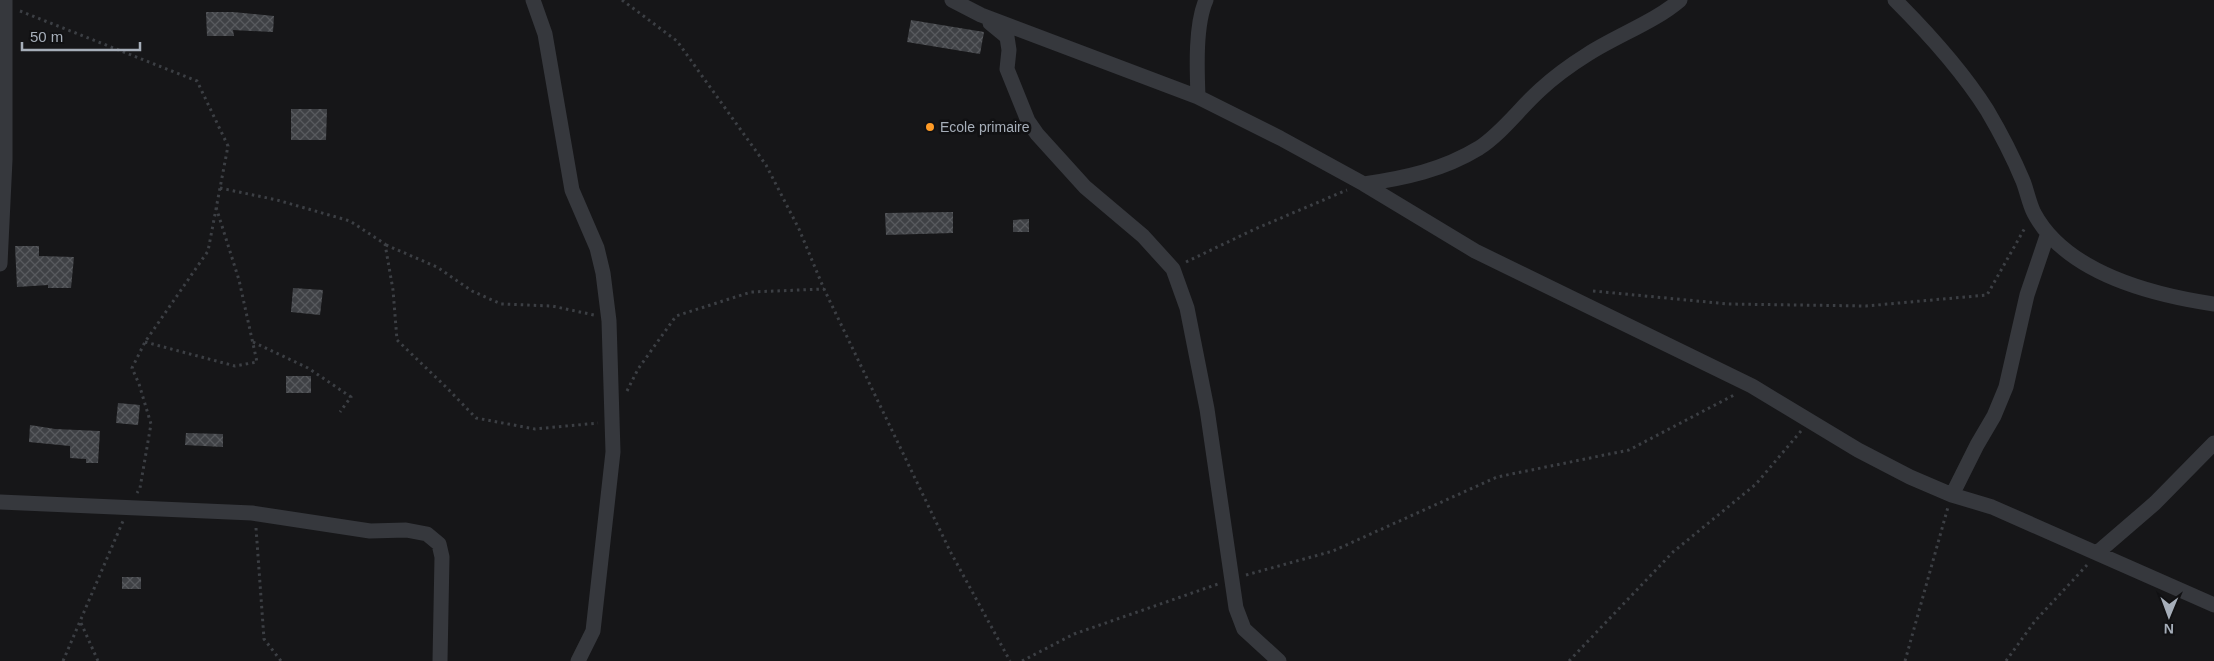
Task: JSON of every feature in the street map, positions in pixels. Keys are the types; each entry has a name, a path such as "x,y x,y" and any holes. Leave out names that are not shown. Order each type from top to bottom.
{"street":[{"path":"533,0 545,34 572,190 597,248 603,273 609,321 613,452 593,631 578,661"},
{"path":"952,0 981,15 1198,97 1280,138 1364,184 1475,251 1752,386 1858,450 1910,477 1952,495 1992,507 2214,605"},
{"path":"1198,97 1197,60 1206,0"},
{"path":"1364,184 1400,179 1431,171 1480,147 1540,90 1587,54 1680,0"},
{"path":"1895,0 1925,30 1960,71 1987,111 2019,173 2034,213 2048,233 2079,259 2106,274 2147,291 2214,304"},
{"path":"0,264 6,160 5,3"},
{"path":"981,15 1007,37 1009,50 1007,69 1028,121 1037,134 1085,187 1143,236 1173,269 1187,308 1207,409 1230,580 1236,608 1244,629 1279,661"},
{"path":"1952,495 1976,445 1994,416 2006,387 2027,295 2048,233"},
{"path":"2097,553 2155,503 2214,443"},
{"path":"0,502 129,506 252,513 370,531 406,530 427,534 439,544 442,557 440,661"}],"path":[{"path":"622,0 677,41 766,165 799,230 824,289 945,542 1010,661"},
{"path":"5,3 197,81 228,146 208,251 145,342 132,368 151,424 140,488 129,506 63,661"},
{"path":"1173,269 1255,228 1364,184"},
{"path":"220,188 277,200 350,221 385,244 437,267 472,291 501,304 552,306 588,312 609,321"},
{"path":"145,342 235,366 257,362 239,280 216,206"},
{"path":"1584,290 1728,304 1866,306 1987,294 2034,213"},
{"path":"385,244 393,290 398,340 476,418 535,429 612,422"},
{"path":"625,395 638,369 676,316 751,292 824,289"},
{"path":"253,342 308,368 351,397 340,412"},
{"path":"1022,661 1074,634 1230,580 1333,551 1497,478 1629,450 1752,386"},
{"path":"1569,661 1673,552 1756,484 1810,421"},
{"path":"1905,661 1952,495"},
{"path":"252,513 258,538 264,639 281,661"},
{"path":"2006,661 2036,622 2097,553"},
{"path":"80,622 98,661"}],"building":[{"path":"206,12 233,12 274,16 273,32 233,30 234,36 207,36"},
{"path":"911,20 984,32 980,54 907,42"},
{"path":"291,109 327,109 326,140 291,140"},
{"path":"953,212 953,233 886,235 885,213"},
{"path":"1029,219 1029,232 1013,232 1013,220"},
{"path":"15,246 39,246 39,256 74,257 71,288 48,288 48,285 17,287"},
{"path":"293,288 323,290 320,315 291,312"},
{"path":"286,376 311,376 311,393 286,393"},
{"path":"118,403 140,405 138,425 116,423"},
{"path":"30,425 55,429 100,431 98,463 86,463 86,459 70,458 70,446 29,442"},
{"path":"186,433 223,434 223,447 185,445"},
{"path":"122,577 141,577 141,589 122,589"}],"place":[{"name":"Ecole primaire","path":"930,127"}]}
